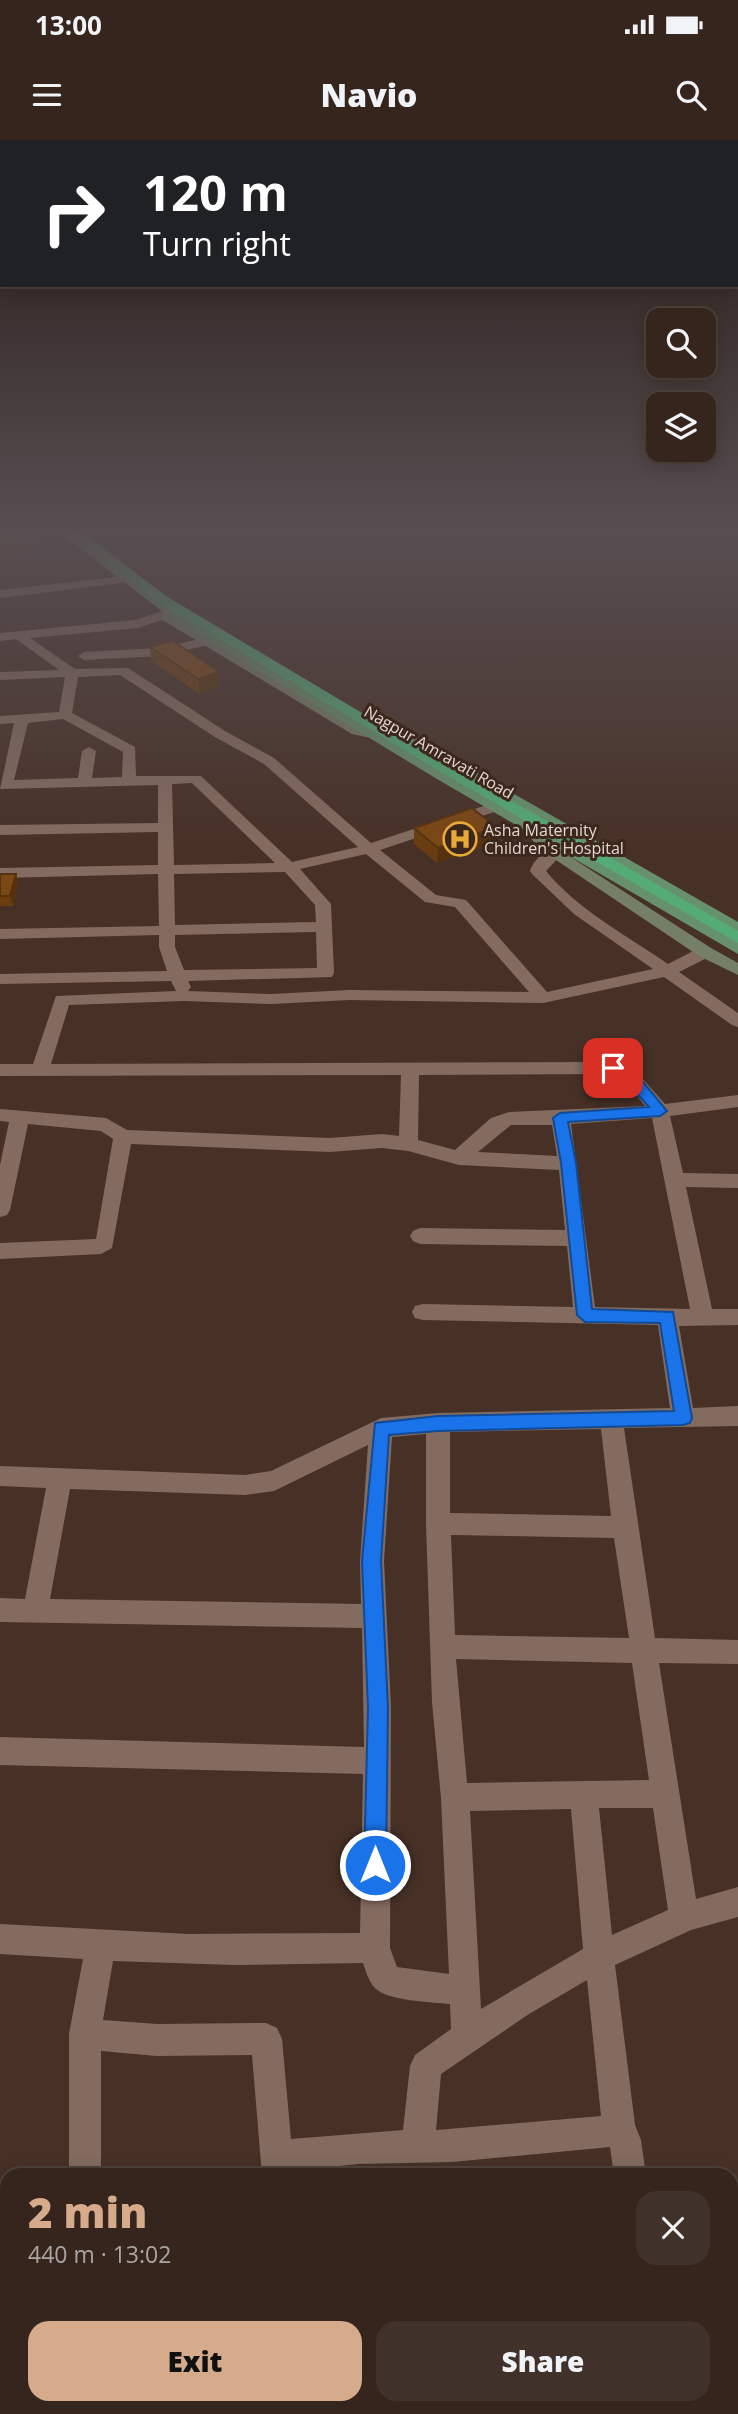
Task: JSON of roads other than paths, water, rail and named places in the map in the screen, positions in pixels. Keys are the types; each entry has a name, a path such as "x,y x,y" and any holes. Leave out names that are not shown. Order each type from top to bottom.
{"highway":[{"path":"222,635 738,938"}],"main road":[{"name":"Nagpur Amravati Road","path":"210,635 738,949"},
{"name":"Nagpur Amravati Road","path":"234,635 738,929"}],"street":[{"path":"18,635 72,673"},
{"path":"193,635 357,731 376,735"},
{"path":"84,656 160,652 204,642"},
{"path":"0,676 123,671 220,734 269,761 369,849 433,900 460,903 543,998"},
{"path":"65,715 72,673"},
{"path":"0,720 65,715 130,750 129,781"},
{"path":"0,979 326,973 323,904 289,867 196,779 3,785 22,719"},
{"path":"84,783 89,751"},
{"path":"165,779 167,947 179,975 184,996"},
{"path":"0,873 289,867 369,849 498,806"},
{"path":"0,830 165,827"},
{"path":"533,827 538,838 555,853 705,952 738,970"},
{"path":"555,853 540,865 538,871 544,879 577,907 738,1021"},
{"path":"0,934 167,933 324,927"},
{"path":"40,1070 62,1000 184,996 271,999 349,995 543,998 667,971 705,952"},
{"path":"408,1144 410,1069"},
{"path":"0,1070 623,1070 660,1111 703,1318"},
{"path":"459,1158 498,1123 509,1119 660,1111 738,1101"},
{"path":"0,1210 10,1116 106,1125 123,1137 330,1145 382,1141 408,1144 459,1158 568,1163"},
{"path":"560,1118 568,1163 585,1315"},
{"path":"0,1251 101,1246 105,1242 123,1137"},
{"path":"674,1180 738,1181"},
{"path":"420,1237 577,1238"},
{"path":"423,1312 738,1317"},
{"path":"667,1317 683,1418"},
{"path":"0,1476 245,1485 274,1481 381,1428 438,1423 611,1419 683,1418 737,1421"},
{"path":"611,1419 684,1917"},
{"path":"438,1423 445,1702 456,1798 467,2036"},
{"path":"381,1428 372,1561 378,1708 375,1948 383,1977 390,1981 463,1991"},
{"path":"35,1611 60,1478"},
{"path":"439,1524 625,1527"},
{"path":"0,1610 374,1616"},
{"path":"443,1647 738,1652"},
{"path":"0,1751 377,1761"},
{"path":"456,1798 667,1794"},
{"path":"584,1796 619,2130 625,2140 629,2168"},
{"path":"418,2147 426,2066 467,2036 599,1956 684,1917 738,1902"},
{"path":"0,1939 100,1946 280,1952 375,1948"},
{"path":"85,2168 85,2034 100,1946"},
{"path":"85,2034 157,2040 266,2039 277,2166 358,2148 452,2147 619,2130"}],"place":[{"name":"Asha Maternity Children's Hospital","path":"460,839"}]}
